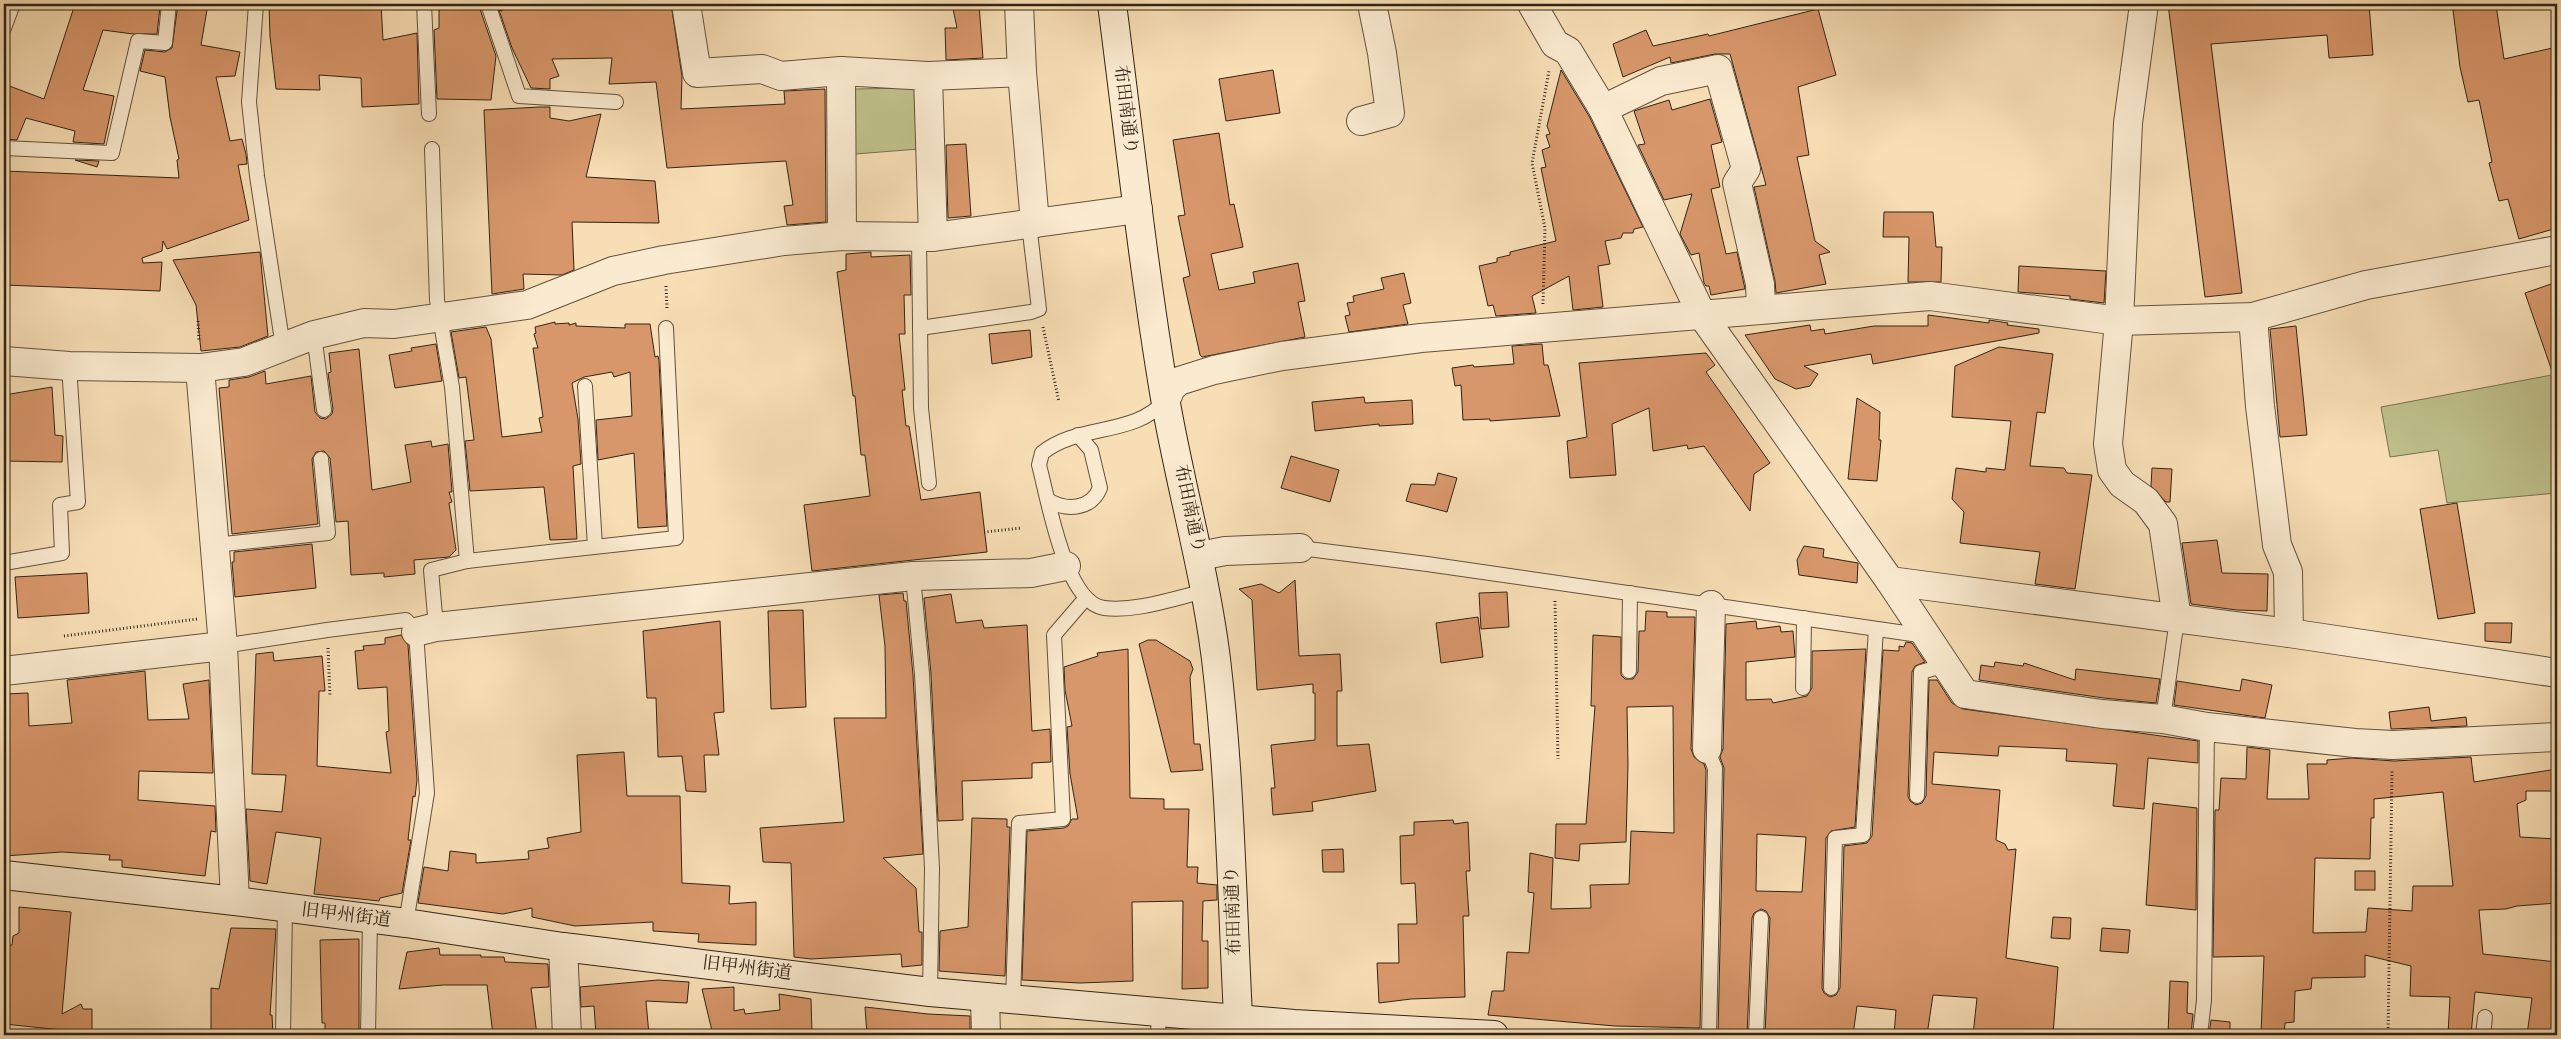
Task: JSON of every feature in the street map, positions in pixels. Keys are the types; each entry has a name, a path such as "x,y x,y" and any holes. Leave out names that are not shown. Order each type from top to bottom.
{"street":[{"path":"686,4 697,73 762,70 781,76 841,71 928,76 1022,72"},
{"path":"1019,4 1032,224"},
{"name":"布田南通り","path":"1112,4 1138,209 1166,400 1200,556 1222,718 1230,820 1238,1027"},
{"path":"1362,121 1390,113 1382,53 1372,4"},
{"path":"1532,4 1555,44 1568,51 1602,108 1702,315 1890,581 1965,694 2102,714 2163,719 2207,727 2355,743 2393,745 2557,737"},
{"path":"2144,4 2128,123 2119,321 2108,444 2112,470 2122,484 2146,501 2163,524 2177,619"},
{"path":"1602,108 1661,81 1718,69 1746,169 1737,183 1760,284 1761,309"},
{"path":"841,71 842,236"},
{"path":"926,237 928,76"},
{"path":"4,361 69,366 200,368 244,362 314,335 364,323 394,324 440,319 527,305 613,271 664,260 784,240 842,236 926,237 1138,209"},
{"path":"1166,400 1171,388 1179,381 1214,370 1272,358 1421,338 1930,296 2119,321 2253,317 2366,285 2557,250"},
{"path":"2253,317 2260,406 2277,545 2288,572 2289,633"},
{"path":"200,368 223,646 235,901"},
{"path":"1200,556 1225,551 1300,548"},
{"path":"426,629 913,576 1031,573 1066,566"},
{"path":"1890,581 2289,633 2557,673"},
{"path":"1707,749 1711,605"},
{"path":"4,670 223,646"},
{"name":"旧甲州街道","path":"4,875 235,901 285,909 406,923 563,947 930,992 1013,999 1159,1024 1494,1035"},
{"path":"563,947 568,1035"},
{"path":"985,996 986,1035"}],"lane":[{"path":"4,28 12,4"},
{"path":"4,148 112,153 138,41 165,43 169,4"},
{"path":"256,4 249,102 257,176 283,347"},
{"path":"424,4 429,114"},
{"path":"488,4 519,96 616,102"},
{"path":"432,149 437,300 452,387 467,562"},
{"path":"920,328 1030,312 1039,309 1032,224"},
{"path":"926,237 920,328 921,408 929,483"},
{"path":"406,923 426,793 426,629 431,570 467,562 676,538 666,328"},
{"path":"314,335 324,410"},
{"path":"4,563 62,553 60,505 78,502 69,366"},
{"path":"585,386 595,546"},
{"path":"1166,400 1158,409 1142,420 1066,437 1042,453 1039,465 1066,566 1086,599 1102,608 1125,608 1206,591"},
{"path":"1048,500 1057,505 1074,507 1090,503 1098,494 1100,488 1091,450 1078,435"},
{"path":"215,545 328,534 321,459"},
{"path":"1300,548 1554,582 1926,636"},
{"path":"913,576 922,674 932,868 930,992"},
{"path":"1628,671 1630,593"},
{"path":"1013,999 1019,823 1062,819 1054,635 1086,599"},
{"path":"1803,688 1804,618"},
{"path":"2163,719 2177,619"},
{"path":"223,646 406,620 426,629"},
{"path":"1831,988 1835,838 1863,835 1876,629"},
{"path":"1917,796 1921,672 1946,665"},
{"path":"2200,1035 2204,1000 2207,727"},
{"path":"1707,749 1715,768 1709,1035"},
{"path":"283,1035 285,909"},
{"path":"1756,1035 1761,918"},
{"path":"368,1035 370,919"},
{"path":"2483,1035 2485,1016"}],"path":[{"path":"1544,327 1545,228 1532,163 1555,44"},
{"path":"664,260 668,321 666,328"},
{"path":"1039,309 1058,402"},
{"path":"984,532 1022,528"},
{"path":"1554,582 1558,759"},
{"path":"63,636 221,616"},
{"path":"327,630 330,697"},
{"path":"2388,1035 2393,745"}],"green space":[{"path":"919,88 919,149 855,154 853,89"},
{"path":"2557,374 2557,493 2447,503 2438,450 2390,457 2381,407"}],"building":[{"path":"75,4 142,4 160,7 157,34 133,34 103,30 83,90 114,96 104,144 73,142 75,131 26,118 17,140 4,139 4,84 44,99"},
{"path":"178,4 208,4 201,45 240,52 235,76 216,77 230,141 242,139 246,154 247,164 238,165 249,220 167,249 163,241 162,251 142,258 143,263 162,262 160,291 4,285 4,171 179,178 177,160 179,159 170,117 165,77 140,71 145,50 165,52 172,48"},
{"path":"269,4 381,4 383,40 417,33 419,104 362,107 361,78 319,75 320,90 276,89 270,36"},
{"path":"500,4 671,4 682,76 681,109 785,104 784,91 825,89 826,222 787,225 784,206 793,205 786,161 667,168 656,82 609,84 612,58 552,59 559,76 550,79 550,89 531,88 512,48 499,10 502,11"},
{"path":"952,4 979,4 983,58 946,60 945,28 957,28"},
{"path":"2168,4 2369,4 2373,55 2329,58 2327,35 2211,44 2242,293 2205,297"},
{"path":"439,5 480,9 496,56 491,100 437,99 434,30 439,28"},
{"path":"2496,5 2504,59 2557,47 2557,228 2519,239 2508,199 2499,201 2489,163 2492,162 2479,100 2468,102 2460,67 2453,10"},
{"path":"1818,9 1836,75 1798,87 1809,155 1797,157 1815,241 1830,252 1819,255 1826,284 1776,293 1754,187 1766,185 1730,54 1715,54 1671,63 1670,57 1623,77 1613,44 1646,30 1653,46 1708,34 1709,36"},
{"path":"1273,70 1280,113 1226,121 1219,79"},
{"path":"1561,70 1589,116 1643,227 1634,229 1633,233 1623,233 1621,238 1605,241 1610,264 1598,266 1603,307 1573,310 1569,276 1532,296 1536,313 1496,316 1493,305 1488,306 1479,266 1497,262 1497,258 1510,255 1510,252 1556,241 1541,168 1546,167 1542,150 1550,147 1546,135 1550,134 1547,126"},
{"path":"1710,99 1722,142 1711,145 1720,187 1711,189 1726,254 1737,252 1745,289 1711,295 1709,286 1706,286 1704,283 1699,253 1691,255 1680,234 1692,194 1664,200 1638,145 1645,144 1634,111 1669,100 1672,110"},
{"path":"550,107 550,118 569,121 601,114 586,177 655,181 659,223 572,222 574,270 562,275 523,274 524,289 492,294 484,110"},
{"path":"1219,133 1230,205 1234,204 1243,247 1211,254 1219,290 1255,283 1253,272 1298,263 1305,301 1298,302 1305,337 1202,357 1183,278 1190,276 1178,216 1185,215 1173,140"},
{"path":"966,144 971,216 948,218 946,145"},
{"path":"4,157 10,157 4,170"},
{"path":"75,160 99,161 97,167"},
{"path":"1884,212 1933,212 1936,247 1942,247 1941,282 1908,282 1909,237 1883,237"},
{"path":"260,252 268,336 240,347 201,351 196,305 173,260"},
{"path":"871,252 871,257 910,255 911,295 904,295 905,334 899,334 905,390 902,390 906,426 909,426 921,500 980,492 987,552 812,571 804,505 870,496 865,455 861,455 855,396 853,396 837,272 846,270 846,254"},
{"path":"2019,266 2106,271 2104,303 2070,299 2070,296 2018,292"},
{"path":"1404,273 1411,303 1403,305 1408,324 1349,332 1345,316 1350,315 1347,303 1354,302 1353,296 1384,289 1381,278"},
{"path":"2557,282 2557,377 2554,377 2525,293"},
{"path":"1928,315 1989,323 1989,320 2008,323 2007,325 2039,329 2039,333 1873,364 1871,354 1804,366 1818,374 1810,386 1796,389 1775,379 1745,335 1810,325 1811,331 1824,329 1825,334 1874,326 1928,326"},
{"path":"555,322 555,324 569,323 569,325 576,323 576,326 625,328 625,324 650,324 655,357 658,356 659,361 667,526 638,528 634,453 598,460 596,420 632,416 630,372 614,377 612,372 584,377 572,383 578,419 581,464 573,466 577,539 550,540 544,487 470,491 465,441 474,440 466,377 459,378 451,332 486,327 491,339 502,437 542,432 539,418 543,417 533,348 538,348 534,334 536,333 535,327"},
{"path":"2296,326 2307,435 2280,437 2270,329"},
{"path":"1030,330 1032,357 992,364 989,334"},
{"path":"436,344 442,381 395,388 389,355 412,351 411,348"},
{"path":"1542,344 1544,365 1548,365 1560,416 1490,421 1490,419 1463,420 1461,385 1455,386 1452,368 1473,365 1474,367 1514,364 1512,346"},
{"path":"1999,347 2053,354 2045,413 2037,412 2030,466 2064,468 2067,473 2092,475 2075,589 2035,584 2040,552 1960,543 1964,512 1952,499 1956,468 1986,472 1986,468 2005,470 2011,421 1952,417 1955,366"},
{"path":"359,349 372,490 411,482 405,445 431,441 432,447 448,444 452,492 449,492 452,502 449,503 456,550 449,557 414,560 415,574 384,577 384,573 351,575 348,521 336,522 330,458 324,451 316,452 312,459 318,524 232,534 219,388 229,387 229,380 249,377 265,371 266,384 311,376 315,412 320,418 326,419 332,414 333,409 328,373 331,372 329,353"},
{"path":"1706,353 1715,365 1706,372 1770,463 1754,474 1750,511 1704,446 1688,449 1687,445 1653,451 1649,408 1612,424 1616,475 1570,478 1567,441 1587,437 1579,363"},
{"path":"52,387 55,435 63,436 62,462 4,461 4,395"},
{"path":"1364,397 1365,403 1412,400 1413,424 1379,426 1379,424 1315,431 1312,402"},
{"path":"1857,398 1880,412 1879,440 1881,440 1877,481 1848,479"},
{"path":"1291,456 1339,470 1330,502 1281,488"},
{"path":"2152,468 2172,469 2170,502 2166,502 2151,486"},
{"path":"1438,473 1457,478 1447,512 1406,501 1411,484 1435,485"},
{"path":"2457,503 2475,613 2438,619 2420,509"},
{"path":"2217,540 2222,573 2268,574 2267,611 2237,610 2191,604 2182,543"},
{"path":"312,544 316,588 235,597 232,562 234,562 234,552"},
{"path":"1804,546 1824,549 1823,557 1858,563 1857,583 1799,575 1797,560"},
{"path":"87,573 89,613 18,618 15,577"},
{"path":"1295,580 1299,656 1340,654 1342,691 1337,691 1337,746 1369,744 1376,791 1312,802 1313,811 1273,815 1271,788 1275,788 1271,745 1315,740 1315,693 1313,693 1313,684 1257,690 1252,600 1239,589 1261,584 1279,593"},
{"path":"1507,592 1509,627 1481,629 1479,593"},
{"path":"903,593 904,601 906,601 913,675 923,854 883,858 916,888 919,932 922,932 922,965 902,967 901,954 811,959 794,957 791,863 763,862 760,828 844,822 834,718 886,718 885,646 879,595"},
{"path":"951,594 956,623 982,620 984,628 1027,625 1032,731 1050,729 1051,762 1032,763 1032,778 962,781 963,820 938,821 931,674 924,598"},
{"path":"803,610 806,707 771,709 768,611"},
{"path":"1646,611 1667,612 1667,617 1695,617 1691,749 1694,757 1704,764 1706,770 1700,1028 1615,1026 1488,1015 1492,991 1504,991 1507,952 1529,953 1534,893 1528,892 1530,853 1553,858 1551,909 1591,908 1590,885 1629,884 1631,831 1674,833 1673,706 1627,707 1626,842 1580,844 1579,861 1555,858 1556,824 1586,824 1595,706 1591,706 1593,635 1621,637 1621,675 1625,679 1633,679 1638,672 1639,631 1645,631"},
{"path":"1478,617 1483,657 1441,663 1436,623"},
{"path":"720,621 724,712 714,713 719,755 704,755 706,792 686,791 682,756 658,757 656,698 647,698 643,631"},
{"path":"1756,621 1757,629 1780,626 1781,632 1793,631 1795,657 1746,662 1746,700 1771,699 1773,703 1807,696 1812,688 1812,651 1866,649 1855,827 1831,831 1826,838 1822,988 1824,993 1830,997 1836,995 1840,988 1844,846 1867,843 1872,836 1883,650 1899,651 1899,646 1904,647 1906,642 1912,643 1925,662 1915,666 1912,672 1908,796 1910,801 1916,805 1922,803 1926,796 1929,680 1937,680 1952,703 1963,709 2198,741 2198,763 2148,758 2144,809 2113,806 2117,764 2066,761 2067,749 1999,746 1998,756 1934,752 1932,784 2000,790 1996,840 2005,844 2008,850 2016,849 2006,958 2058,967 2053,1035 1973,1035 1977,998 1933,995 1927,1035 1894,1035 1896,1010 1857,1006 1853,1035 1765,1035 1770,918 1766,911 1761,909 1754,913 1752,918 1747,1035 1718,1035 1724,768 1720,757 1723,749 1726,624","holes":["1757,834 1806,837 1802,892 1756,891"]},
{"path":"2485,623 2512,623 2511,643 2485,641"},
{"path":"401,635 408,645 417,780 415,797 413,796 408,840 411,840 402,893 380,898 379,901 314,894 321,838 276,832 267,884 250,881 246,809 282,812 286,775 252,774 256,654 273,652 274,661 322,656 325,691 319,691 317,766 391,773 386,732 389,731 387,687 358,689 355,651 364,650 363,646 385,644 385,638"},
{"path":"1148,640 1156,640 1190,661 1193,669 1190,677 1194,744 1200,744 1203,770 1171,772 1139,644"},
{"path":"1128,649 1130,798 1164,799 1164,809 1189,809 1187,867 1198,867 1197,883 1217,885 1217,900 1203,901 1202,941 1208,941 1208,988 1182,989 1183,901 1132,902 1133,981 1080,983 1022,980 1027,831 1064,828 1068,826 1072,819 1078,819 1070,774 1067,727 1072,726 1065,690 1064,667 1098,656 1097,653"},
{"path":"1995,662 2023,666 2024,663 2075,680 2076,669 2160,679 2156,703 2104,698 1979,680 1981,665 1994,667"},
{"path":"145,671 148,720 189,719 183,684 209,680 213,773 139,771 138,800 215,806 216,832 211,831 205,876 122,867 122,860 109,860 110,855 62,852 4,856 4,694 28,693 29,726 72,723 67,680"},
{"path":"2242,679 2272,685 2265,718 2174,705 2177,681 2240,691"},
{"path":"2429,707 2431,721 2466,717 2467,726 2391,729 2389,712"},
{"path":"2247,747 2270,750 2267,799 2309,799 2307,764 2327,764 2327,760 2352,758 2394,761 2471,757 2474,782 2557,769 2557,791 2526,791 2526,800 2517,804 2520,837 2557,839 2557,903 2479,910 2483,954 2557,962 2557,1035 2527,1035 2532,998 2475,992 2471,1035 2448,1035 2450,997 2410,996 2411,966 2365,955 2365,977 2312,978 2311,989 2295,991 2294,1022 2285,1023 2284,1035 2261,1035 2264,956 2213,957 2215,810 2219,810 2221,778 2246,779","holes":["2443,792 2453,886 2413,886 2412,911 2368,908 2366,932 2313,933 2315,858 2370,859 2371,818 2374,818 2374,799"]},
{"path":"624,752 627,796 680,796 682,883 730,886 729,904 756,902 756,945 698,942 699,934 653,931 653,922 575,926 532,917 532,908 503,914 418,903 424,867 448,871 450,851 476,854 476,863 529,859 528,851 549,848 547,838 581,832 577,755"},
{"path":"2153,803 2197,808 2196,910 2146,905"},
{"path":"972,818 1007,819 1007,827 1010,827 1005,976 939,971 940,931 968,927"},
{"path":"1453,820 1454,824 1468,822 1470,871 1466,871 1469,916 1463,916 1465,997 1411,999 1379,1003 1377,963 1399,963 1398,924 1417,924 1415,883 1401,884 1400,836 1414,835 1414,822"},
{"path":"1343,849 1344,872 1323,872 1322,850"},
{"path":"2355,871 2375,871 2375,890 2355,890"},
{"path":"19,907 71,912 62,1014 81,1004 83,1009 92,1009 92,1035 71,1035 72,1031 4,1024 4,946 12,945 13,936 19,933"},
{"path":"2053,917 2071,918 2070,939 2051,938"},
{"path":"231,928 276,929 270,1015 272,1015 273,1035 211,1035 211,988 219,989"},
{"path":"2102,928 2130,930 2128,953 2100,951"},
{"path":"359,939 359,1035 325,1035 325,1023 322,1023 320,940"},
{"path":"439,948 440,955 481,955 481,957 504,957 505,962 548,964 549,987 531,988 537,1035 493,1035 487,985 443,985 399,989 407,952"},
{"path":"658,980 689,982 687,1003 646,1001 649,1035 596,1035 594,1006 581,1007 580,987"},
{"path":"2170,981 2188,982 2187,1013 2193,1014 2191,1035 2168,1035"},
{"path":"734,987 734,1011 744,1009 745,1014 780,1010 779,994 811,999 812,1035 713,1035 702,989"},
{"path":"865,1007 928,1014 970,1016 970,1035 867,1035"},
{"path":"2211,1020 2230,1022 2230,1035 2209,1035"}]}
